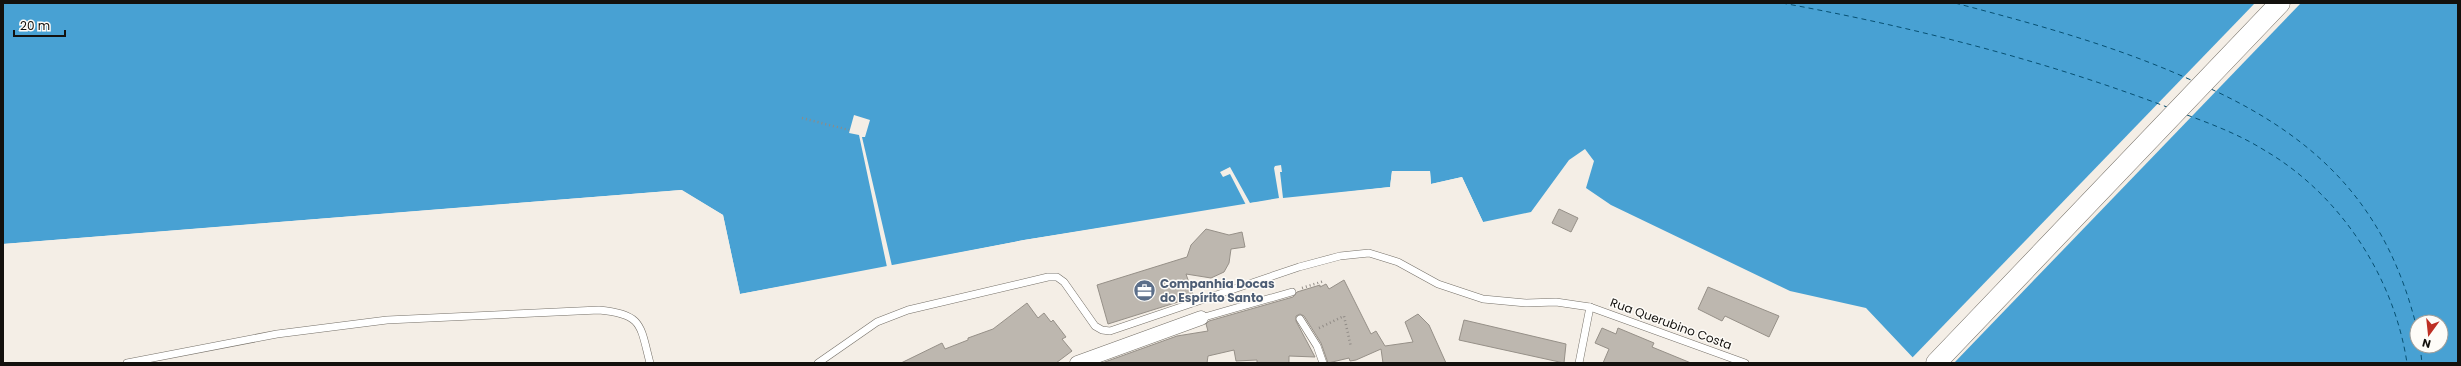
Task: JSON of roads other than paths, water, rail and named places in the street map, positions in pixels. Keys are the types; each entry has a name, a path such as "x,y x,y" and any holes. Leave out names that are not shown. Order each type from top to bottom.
{"main road":[{"path":"1936,363 2280,3"}],"street":[{"path":"1077,363 1201,318"}],"lane":[{"name":"Rua Querubino Costa","path":"818,363 878,322 908,310 1048,277 1057,277 1064,282 1095,326 1102,330 1110,330 1299,267 1340,256 1369,253 1398,262 1438,284 1483,299 1526,304 1556,302 1590,307 1745,363"},
{"path":"1201,318 1292,292"},
{"path":"1579,363 1590,307"},
{"path":"127,363 277,334 387,320 599,310 619,312 633,317 640,326 650,363"},
{"path":"1300,318 1308,334 1317,346 1323,363"}],"water":[{"path":"3,3 2458,3 2458,363 1918,363 1866,308 1790,291 1611,205 1586,188 1594,161 1585,149 1569,160 1531,212 1483,222 1462,177 1431,184 1430,171 1392,171 1390,187 1250,203 1024,240 740,294 723,215 681,190 3,244"}],"place":[{"name":"Companhia Docas do Espírito Santo","path":"1145,291"}]}
